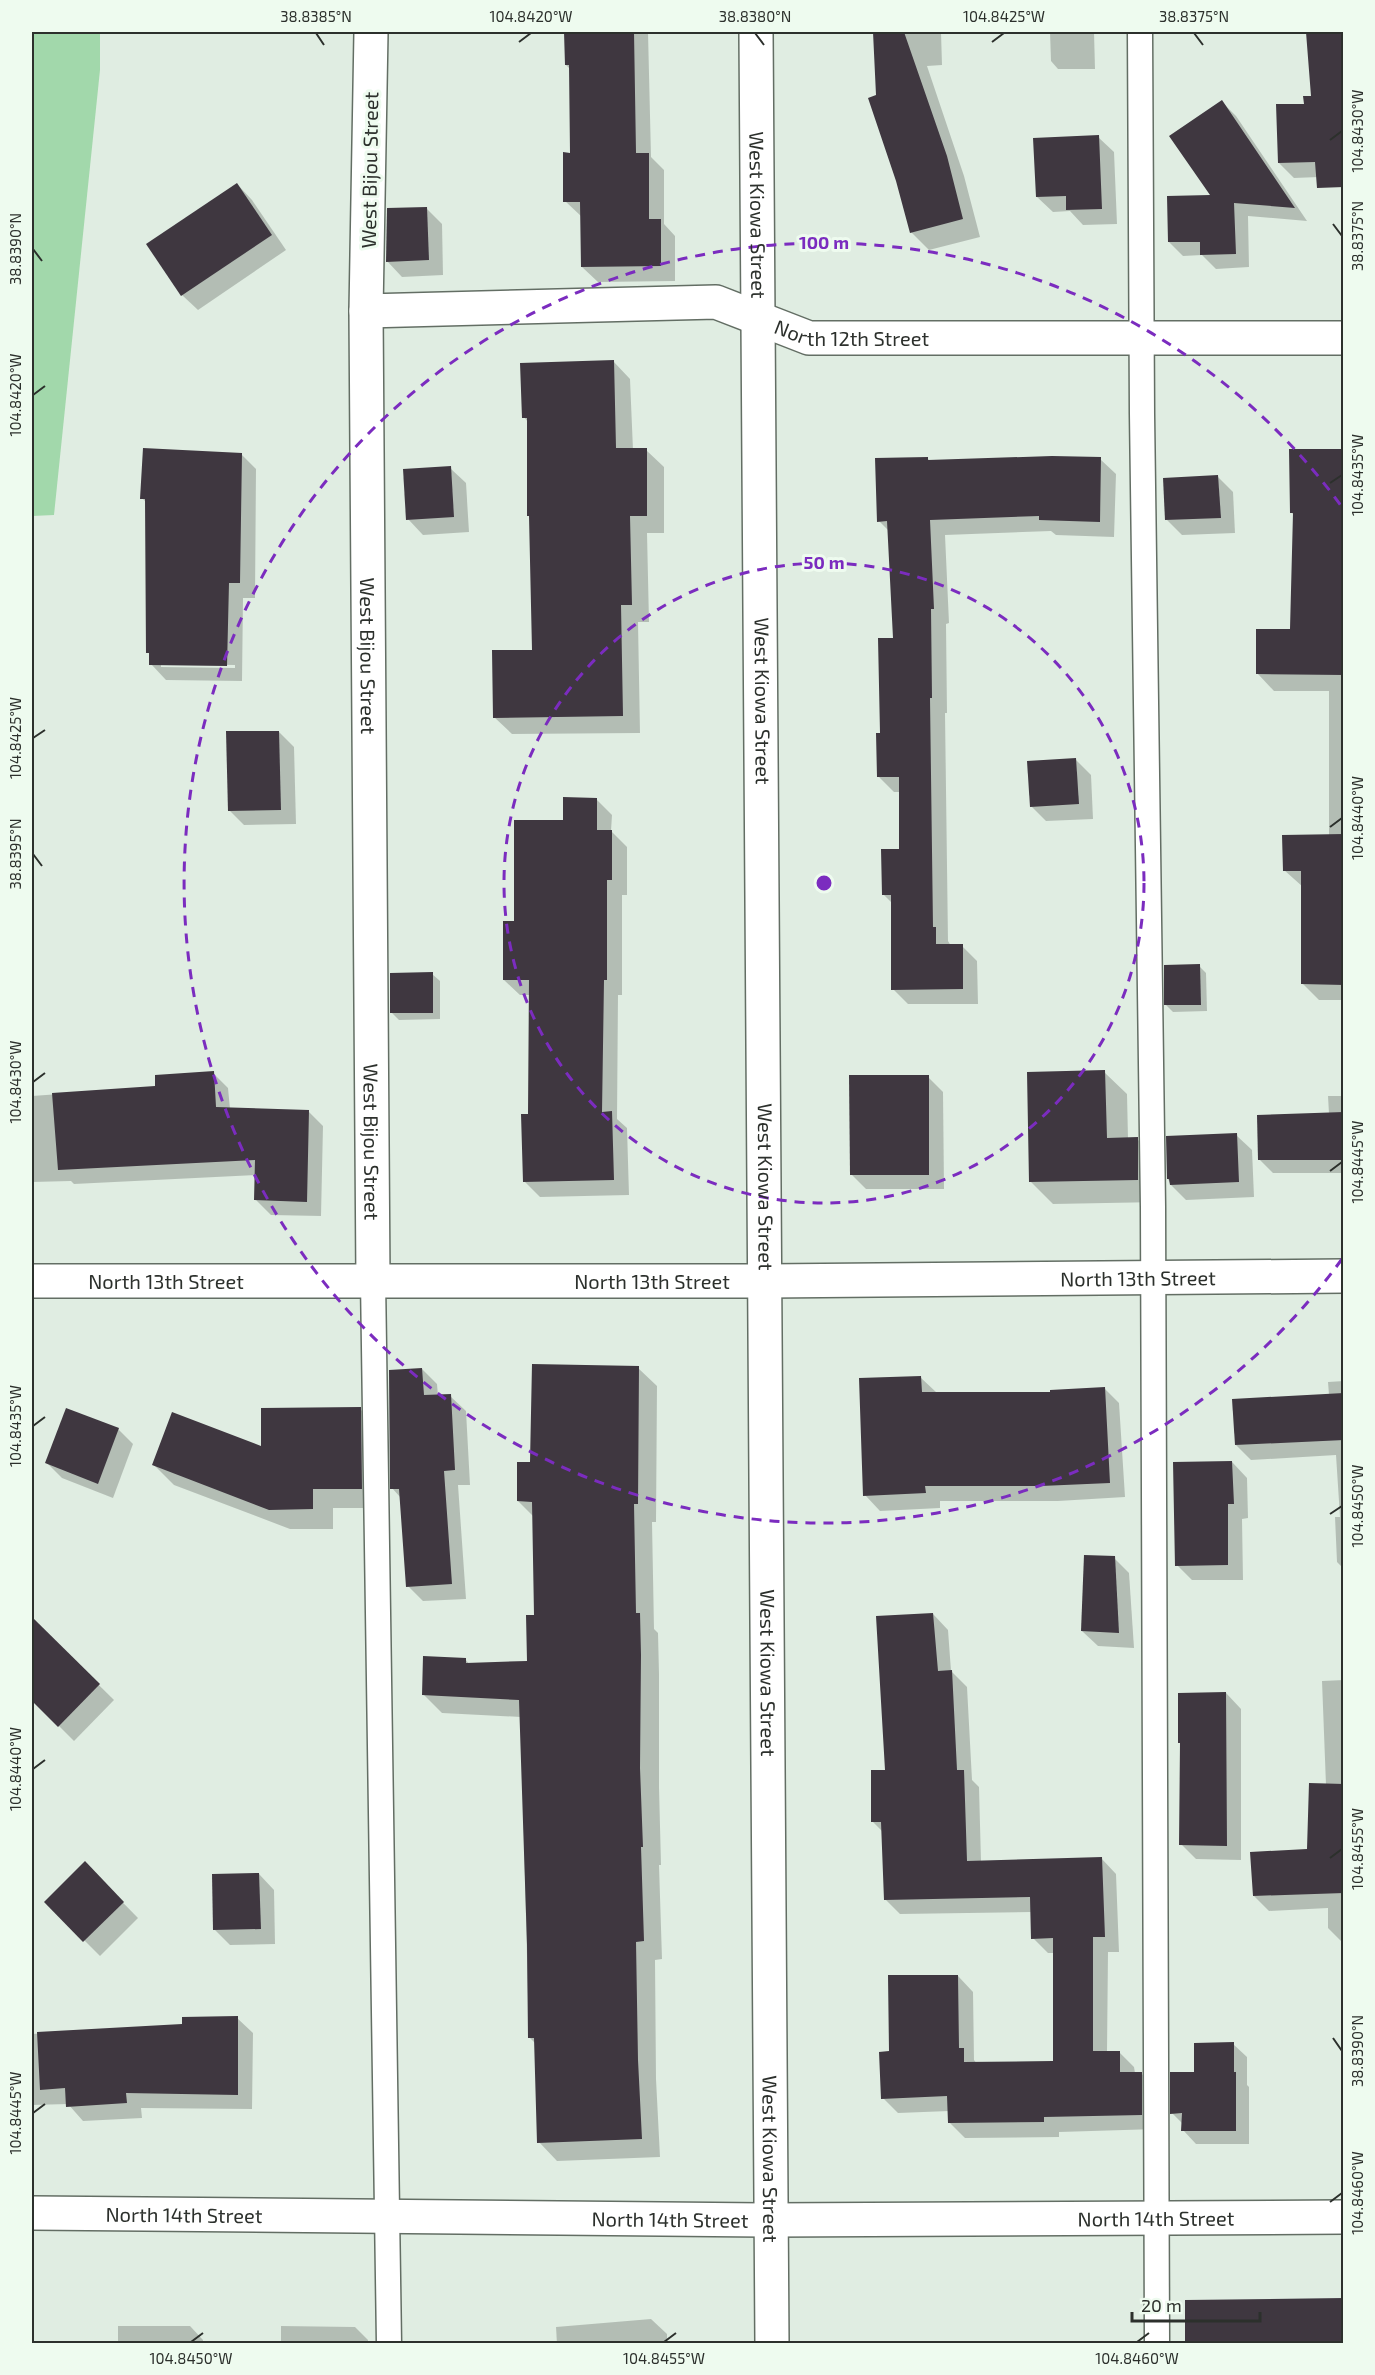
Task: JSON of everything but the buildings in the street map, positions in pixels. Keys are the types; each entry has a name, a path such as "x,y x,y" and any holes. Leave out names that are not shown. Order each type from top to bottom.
{"street":[{"name":"West Bijou Street","path":"371,32 366,311 374,1280"},
{"name":"West Kiowa Street","path":"756,32 767,1281 772,2343"},
{"name":"North 12th Street","path":"366,311 716,302 760,321 809,338 1344,338"},
{"name":"North 13th Street","path":"32,1281 767,1281 1344,1276"},
{"name":"North 14th Street","path":"32,2213 771,2220 1344,2217"}],"lane":[{"path":"1140,32 1153,1278 1157,2343"},
{"path":"374,1280 388,2343"}],"green space":[{"path":"32,32 100,32 100,70 54,515 32,516"}]}
